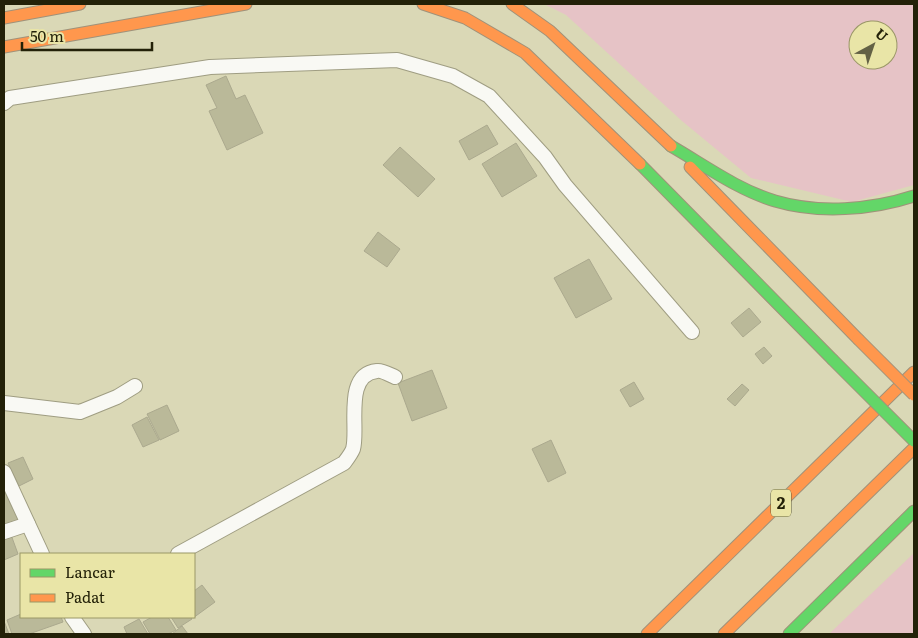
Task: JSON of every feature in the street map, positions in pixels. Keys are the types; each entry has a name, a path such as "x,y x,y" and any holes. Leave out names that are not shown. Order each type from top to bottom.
{"highway":[{"path":"4,18 80,4"},
{"path":"4,47 246,4"},
{"path":"423,4 465,18 525,53 596,119 914,441"},
{"path":"512,4 550,31 665,142 914,395"},
{"path":"665,142 733,183 775,201 829,210 896,202 914,196"},
{"name":"2","path":"647,634 914,372"},
{"path":"724,634 914,448"},
{"path":"789,634 914,512"}],"street":[{"path":"4,103 10,98 210,67 397,60 453,76 489,96 545,157 565,185 692,332"},
{"path":"180,553 344,462 352,450 355,425 354,394 358,385 368,374 378,370 395,377"},
{"path":"4,403 80,412 117,397 135,386"},
{"path":"4,472 42,553"},
{"path":"4,532 28,524"},
{"path":"73,618 84,634"}],"shaded area":[{"path":"544,4 914,4 914,185 852,202 751,178 682,121 566,15"},
{"path":"914,553 914,634 829,634"}],"building":[{"path":"226,76 236,99 245,95 263,133 227,150 209,111 217,108 206,85"},
{"path":"487,125 498,144 469,160 459,141"},
{"path":"516,143 537,176 502,197 482,164"},
{"path":"400,147 435,179 418,197 383,165"},
{"path":"378,232 400,249 387,267 364,251"},
{"path":"589,259 612,299 576,318 554,278"},
{"path":"749,308 761,322 743,337 731,323"},
{"path":"764,347 772,356 763,364 755,354"},
{"path":"432,370 447,408 412,421 398,383"},
{"path":"634,382 644,399 630,407 620,390"},
{"path":"742,384 749,390 735,406 727,399"},
{"path":"167,405 179,431 160,440 147,414"},
{"path":"147,417 159,440 143,447 132,425"},
{"path":"551,440 566,473 548,482 532,449"},
{"path":"23,457 33,479 19,486 8,463"},
{"path":"11,492 23,521 4,528 4,494"},
{"path":"10,532 18,554 4,560 4,535"},
{"path":"202,585 215,602 195,617 195,590"},
{"path":"20,614 20,618 61,618 63,622 29,634 12,634 7,620"},
{"path":"150,618 169,618 176,630 168,634 150,634 143,622"},
{"path":"172,618 192,618 192,619 178,628"},
{"path":"139,619 148,634 127,634 124,627"},
{"path":"4,621 9,634 4,634"},
{"path":"182,626 188,634 172,634"}],"traffic: fast":[{"path":"671,146 748,190 775,201 792,205 809,208 845,209 880,205 914,196"},
{"path":"640,164 832,359"},
{"path":"832,359 914,441"},
{"path":"789,634 914,511"}],"traffic: slow":[{"path":"4,18 80,4"},
{"path":"4,47 246,4"},
{"path":"423,4 465,18 525,53 640,164"},
{"path":"512,4 550,31 671,146"},
{"path":"690,167 858,339"},
{"path":"858,339 914,395"},
{"path":"647,634 914,372"},
{"path":"724,634 914,448"}]}
